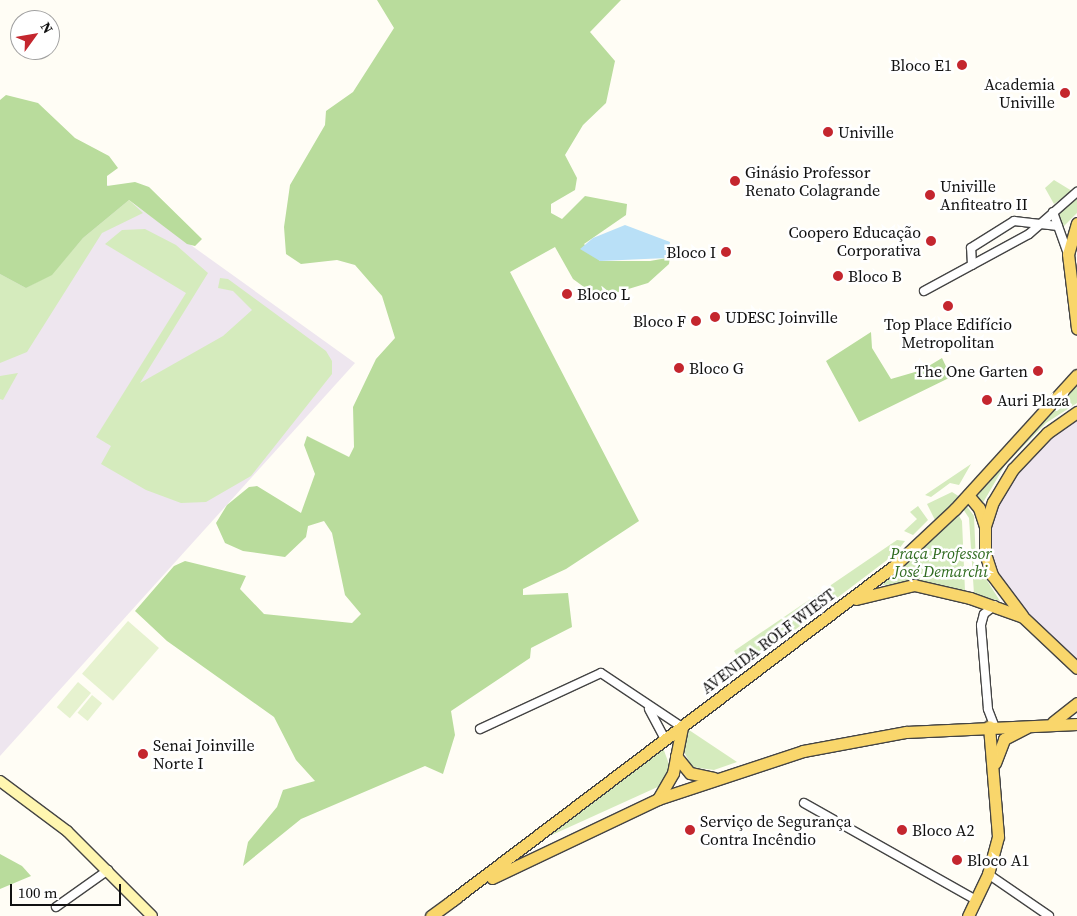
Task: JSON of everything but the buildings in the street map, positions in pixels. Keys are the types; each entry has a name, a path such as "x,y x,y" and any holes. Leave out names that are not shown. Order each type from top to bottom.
{"main road":[{"path":"1077,223 1068,254 1077,328"},
{"name":"AVENIDA ROLF WIEST","path":"450,902 845,604 920,542 968,495 1077,375"},
{"path":"985,526 993,502 1013,469 1047,433 1077,412"},
{"path":"968,495 979,508 985,526 985,554 992,575 1023,617 1076,668"},
{"path":"845,604 879,591 914,585 995,605 1023,617"},
{"path":"1051,723 1077,703"},
{"path":"431,916 450,902 534,855 658,799 715,778 851,740 992,725 1051,723 1077,725"},
{"path":"968,916 988,874 998,836 992,725"},
{"path":"993,770 1002,743 1013,731 1077,725"},
{"path":"658,799 671,780 682,727"},
{"path":"665,739 677,758 690,773 715,778"},
{"path":"0,781 51,817 108,870 152,916"}],"street":[{"path":"924,291 1042,224 1077,192"},
{"path":"1053,212 1068,254"},
{"path":"972,265 971,248 1007,225 1020,220 1058,226"},
{"path":"992,725 988,710 982,625 984,614 995,605"},
{"path":"480,729 601,673 649,709 682,727"},
{"path":"649,709 665,739"},
{"path":"804,803 976,900"},
{"path":"56,907 108,870"},
{"path":"988,874 1049,916"}],"shaded area":[{"path":"60,151 355,363 0,756 0,269"},
{"path":"1077,419 1077,659 1010,597 991,564 989,518 1006,482 1043,443"}],"green space":[{"path":"377,0 621,0 590,32 615,61 606,103 583,125 565,155 577,178 575,190 551,204 551,213 562,219 585,196 627,204 626,215 584,244 600,261 650,261 667,258 671,251 669,264 648,283 599,298 573,279 555,247 510,272 639,521 566,569 523,589 523,595 568,593 572,627 531,648 530,658 451,711 455,735 443,774 425,766 301,819 243,866 248,842 277,807 283,790 315,781 296,760 274,717 167,641 135,611 174,566 185,561 246,576 240,589 264,614 352,623 361,614 345,595 332,533 324,521 308,526 306,537 285,557 243,551 225,543 216,523 227,505 249,487 257,486 301,513 315,474 304,445 307,436 349,457 354,447 353,407 376,359 395,338 382,296 355,265 337,260 301,264 286,254 284,227 290,185 325,125 326,111 353,92 394,28"},
{"path":"6,95 38,103 75,138 109,156 118,168 107,176 107,186 135,182 149,187 202,239 195,246 187,244 129,200 83,238 52,275 26,288 0,274 0,100"},
{"path":"1054,180 1072,191 1054,204 1045,188"},
{"path":"1077,199 1077,213 1062,228 1059,210"},
{"path":"129,200 143,213 102,233 27,352 0,363 0,274 26,288 52,274 83,238"},
{"path":"145,229 176,245 208,273 140,383 223,336 252,310 233,291 218,288 220,278 228,279 326,351 332,361 332,374 251,476 206,502 181,503 146,490 101,464 111,446 96,437 186,293 105,244 122,230"},
{"path":"871,332 872,348 891,379 922,370 942,358 951,377 859,422 826,361"},
{"path":"18,373 3,400 0,399 0,376"},
{"path":"1077,384 1077,403 1046,423 1005,465 981,506 973,497"},
{"path":"971,464 959,485 950,483 931,497 925,495"},
{"path":"952,492 960,497 936,522 927,504"},
{"path":"966,505 974,516 976,563 1000,601 974,594 969,518 963,509"},
{"path":"918,506 928,520 913,535 904,531 917,519 910,512"},
{"name":"Praça Professor José Demarchi","path":"958,514 962,521 965,591 929,583 882,585"},
{"path":"897,540 905,541 895,554 751,663 737,656 734,651"},
{"path":"128,621 159,648 113,701 82,674"},
{"path":"78,682 91,693 70,718 57,707"},
{"path":"92,695 102,703 88,721 78,713"},
{"path":"689,730 737,762 714,770 692,767 682,748"},
{"path":"662,745 670,767 662,785 543,839"},
{"path":"0,854 22,866 31,876 0,889"}],"water":[{"path":"625,225 670,242 667,258 600,261 580,249 593,238"}],"place":[{"name":"Bloco E1","path":"962,65"},
{"name":"Academia Univille","path":"1065,93"},
{"name":"Univille","path":"828,132"},
{"name":"Ginásio Professor Renato Colagrande","path":"735,181"},
{"name":"Univille Anfiteatro II","path":"930,195"},
{"name":"Coopero Educação Corporativa","path":"931,241"},
{"name":"Bloco I","path":"726,252"},
{"name":"Bloco B","path":"838,276"},
{"name":"Bloco L","path":"567,294"},
{"name":"Top Place Edifício Metropolitan","path":"948,306"},
{"name":"UDESC Joinville","path":"715,317"},
{"name":"Bloco F","path":"696,321"},
{"name":"Bloco G","path":"679,368"},
{"name":"The One Garten","path":"1038,371"},
{"name":"Auri Plaza","path":"987,400"},
{"name":"Senai Joinville Norte I","path":"143,754"},
{"name":"Serviço de Segurança Contra Incêndio","path":"690,830"},
{"name":"Bloco A2","path":"902,830"},
{"name":"Bloco A1","path":"957,860"}]}
